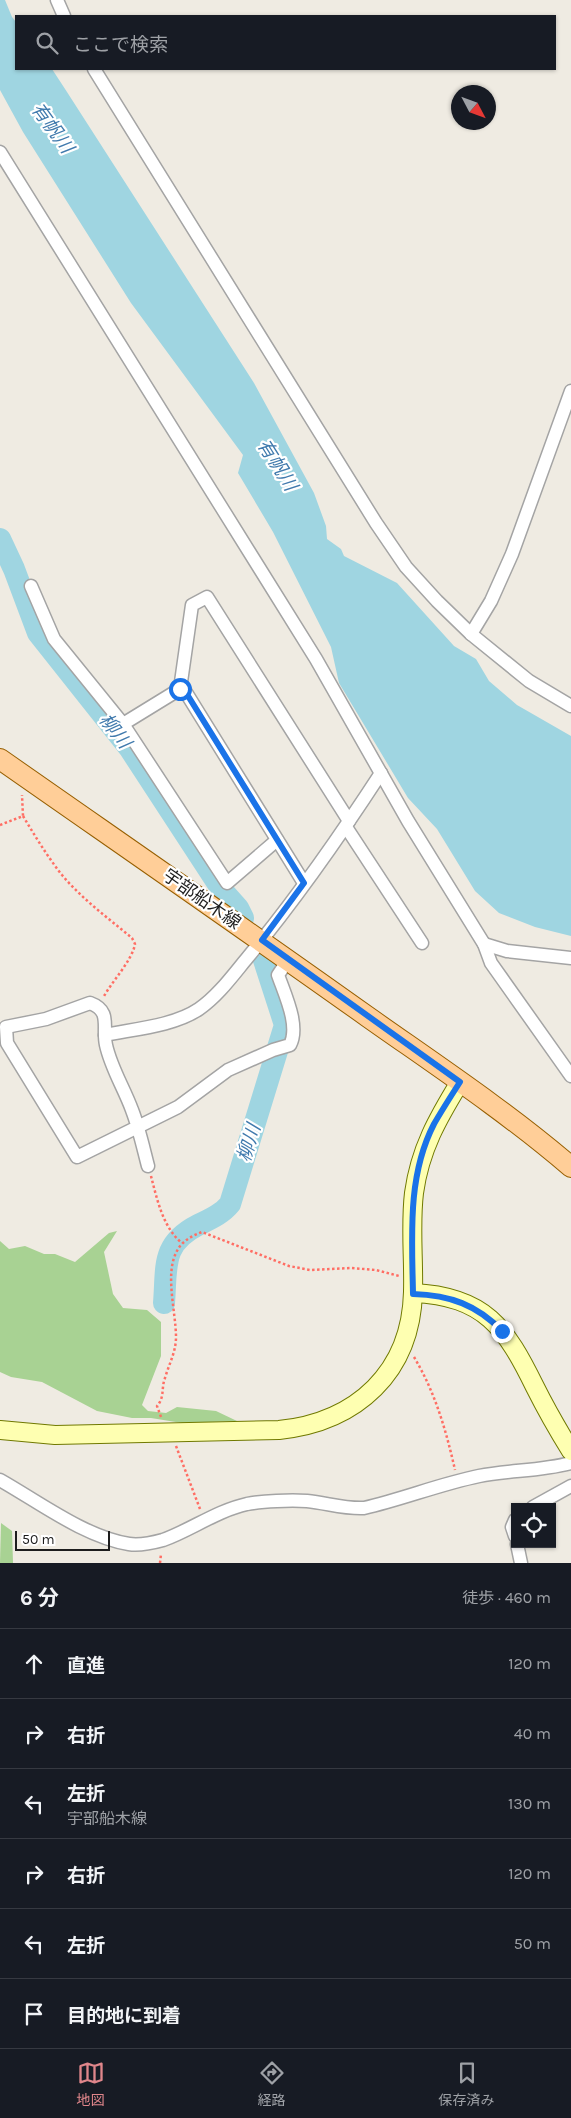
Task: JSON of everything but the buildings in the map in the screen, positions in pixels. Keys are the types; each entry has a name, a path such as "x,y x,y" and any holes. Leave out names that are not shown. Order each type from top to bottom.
{"main road":[{"name":"宇部船木線","path":"0,759 262,940 533,1135 571,1167"}],"street":[{"path":"57,0 64,15"},
{"path":"95,70 376,523 406,567 471,634 529,681 571,706"},
{"path":"0,152 316,660 408,821 484,944 491,963 571,1076"},
{"path":"471,634 491,602 512,554 571,390"},
{"path":"31,586 54,639 123,724 227,883 277,840"},
{"path":"180,689 192,605 207,597 422,943"},
{"path":"123,724 180,689"},
{"path":"180,689 185,691 304,883"},
{"path":"104,1034 180,1020 199,1010 213,998 262,940 348,824 381,773"},
{"path":"484,944 507,951 571,958"},
{"path":"148,1166 138,1128 133,1111 113,1066 104,1034 105,1020 102,1010 98,1006 90,1003 46,1019 6,1027 7,1043 77,1157 138,1128 178,1107 228,1070 273,1050 290,1045 294,1037 292,1023 278,975 288,960"},
{"path":"0,1430 55,1435 294,1428 326,1420 353,1407 376,1388 394,1363 407,1332 413,1211 417,1177 434,1124 460,1082"},
{"path":"409,1286 431,1294 459,1300 481,1312 492,1321 511,1342 571,1451"},
{"path":"0,1480 47,1510 101,1536 129,1544 145,1545 162,1540 205,1519 247,1504 306,1501 348,1509 364,1508 457,1481 506,1472 556,1467 571,1463"},
{"path":"540,1503 571,1486"},
{"path":"518,1548 521,1563"}],"path":[{"path":"21,774 23,816 47,854 62,875 96,909 132,938 135,944 130,958 117,974 98,1006"},
{"path":"0,825 23,816"},
{"path":"148,1166 160,1206 174,1237 182,1243"},
{"path":"205,1519 170,1433 157,1410 163,1397 163,1384 175,1346 173,1263 176,1252 182,1243 202,1232 289,1266 310,1270 352,1268 376,1270 409,1286"},
{"path":"410,1351 427,1379 438,1406 457,1481"}],"green space":[{"path":"117,1231 104,1252 113,1294 123,1308 147,1310 161,1322 161,1356 142,1405 148,1411 166,1413 177,1407 216,1411 237,1421 182,1423 151,1418 132,1418 97,1411 42,1382 11,1377 0,1372 0,1241 9,1249 25,1246 44,1254 55,1254 75,1262 109,1233"},
{"path":"1,1523 12,1531 13,1563 0,1563"}],"water":[{"name":"有帆川","path":"0,0 5,0 15,21 15,70 53,70 254,383 314,493 326,526 327,539 341,549 344,556 397,583 454,646 476,659 489,681 517,705 571,736 571,936 535,927 499,913 475,891 437,829 408,798 339,683 331,647 273,532 238,473 243,455 131,303 23,132 0,90"}],"waterway":[{"name":"柳川","path":"0,539 14,569 38,633 130,749 222,890 238,908 243,918"},
{"name":"柳川","path":"164,1303 166,1267 172,1248 186,1232 220,1213 230,1204 285,1025 263,957"}],"route":[{"path":"180,689 185,691 304,883 262,940 460,1082 434,1124 417,1177 414,1193 412,1236 413,1294 431,1294 459,1300 481,1312 502,1331"}]}
